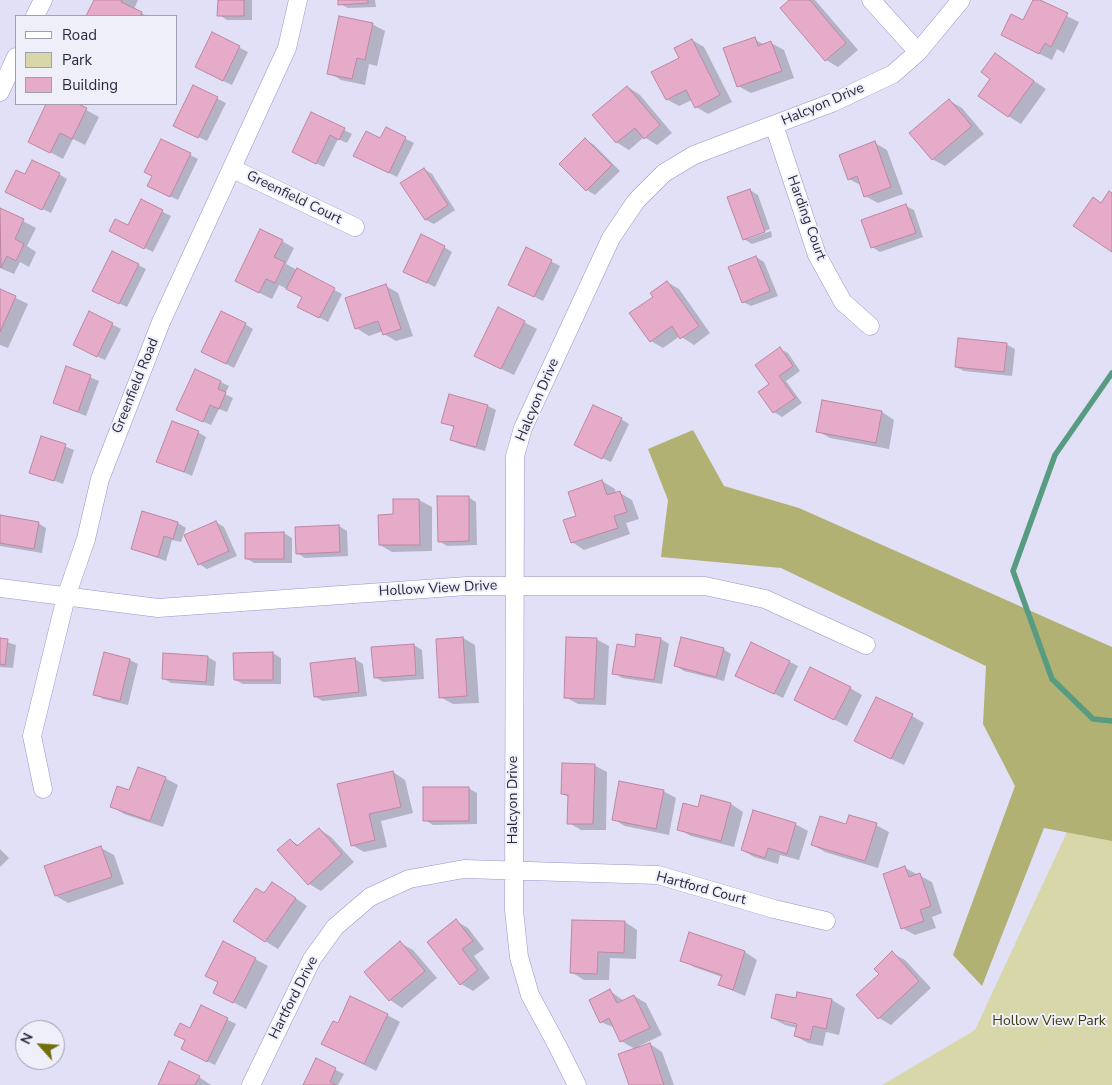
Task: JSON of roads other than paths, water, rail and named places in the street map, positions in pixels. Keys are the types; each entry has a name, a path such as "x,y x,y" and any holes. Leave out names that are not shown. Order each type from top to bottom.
{"street":[{"path":"36,15 43,0"},
{"name":"Greenfield Road","path":"43,789 32,736 66,597 86,539 100,479 131,394 161,322 287,48 298,0"},
{"path":"871,0 918,52"},
{"name":"Halcyon Drive","path":"577,1085 558,1045 530,995 519,957 514,910 515,456 523,428 612,238 636,201 664,173 694,155 834,102 893,74 918,52 961,0"},
{"path":"0,92 15,59"},
{"name":"Harding Court","path":"774,125 816,255 843,302 870,326"},
{"name":"Greenfield Court","path":"233,169 355,227"},
{"name":"Hollow View Drive","path":"0,588 158,608 467,586 705,586 765,599 866,645"},
{"name":"Hartford Drive","path":"251,1085 312,959 335,926 370,897 409,879 418,877 464,869 514,871"},
{"name":"Hartford Court","path":"514,871 658,875 774,909 826,921"}],"waterway":[{"path":"1112,373 1055,455 1013,571 1052,679 1093,719 1112,721"}],"park label":[{"name":"Hollow View Park","path":"1049,1022"}]}
